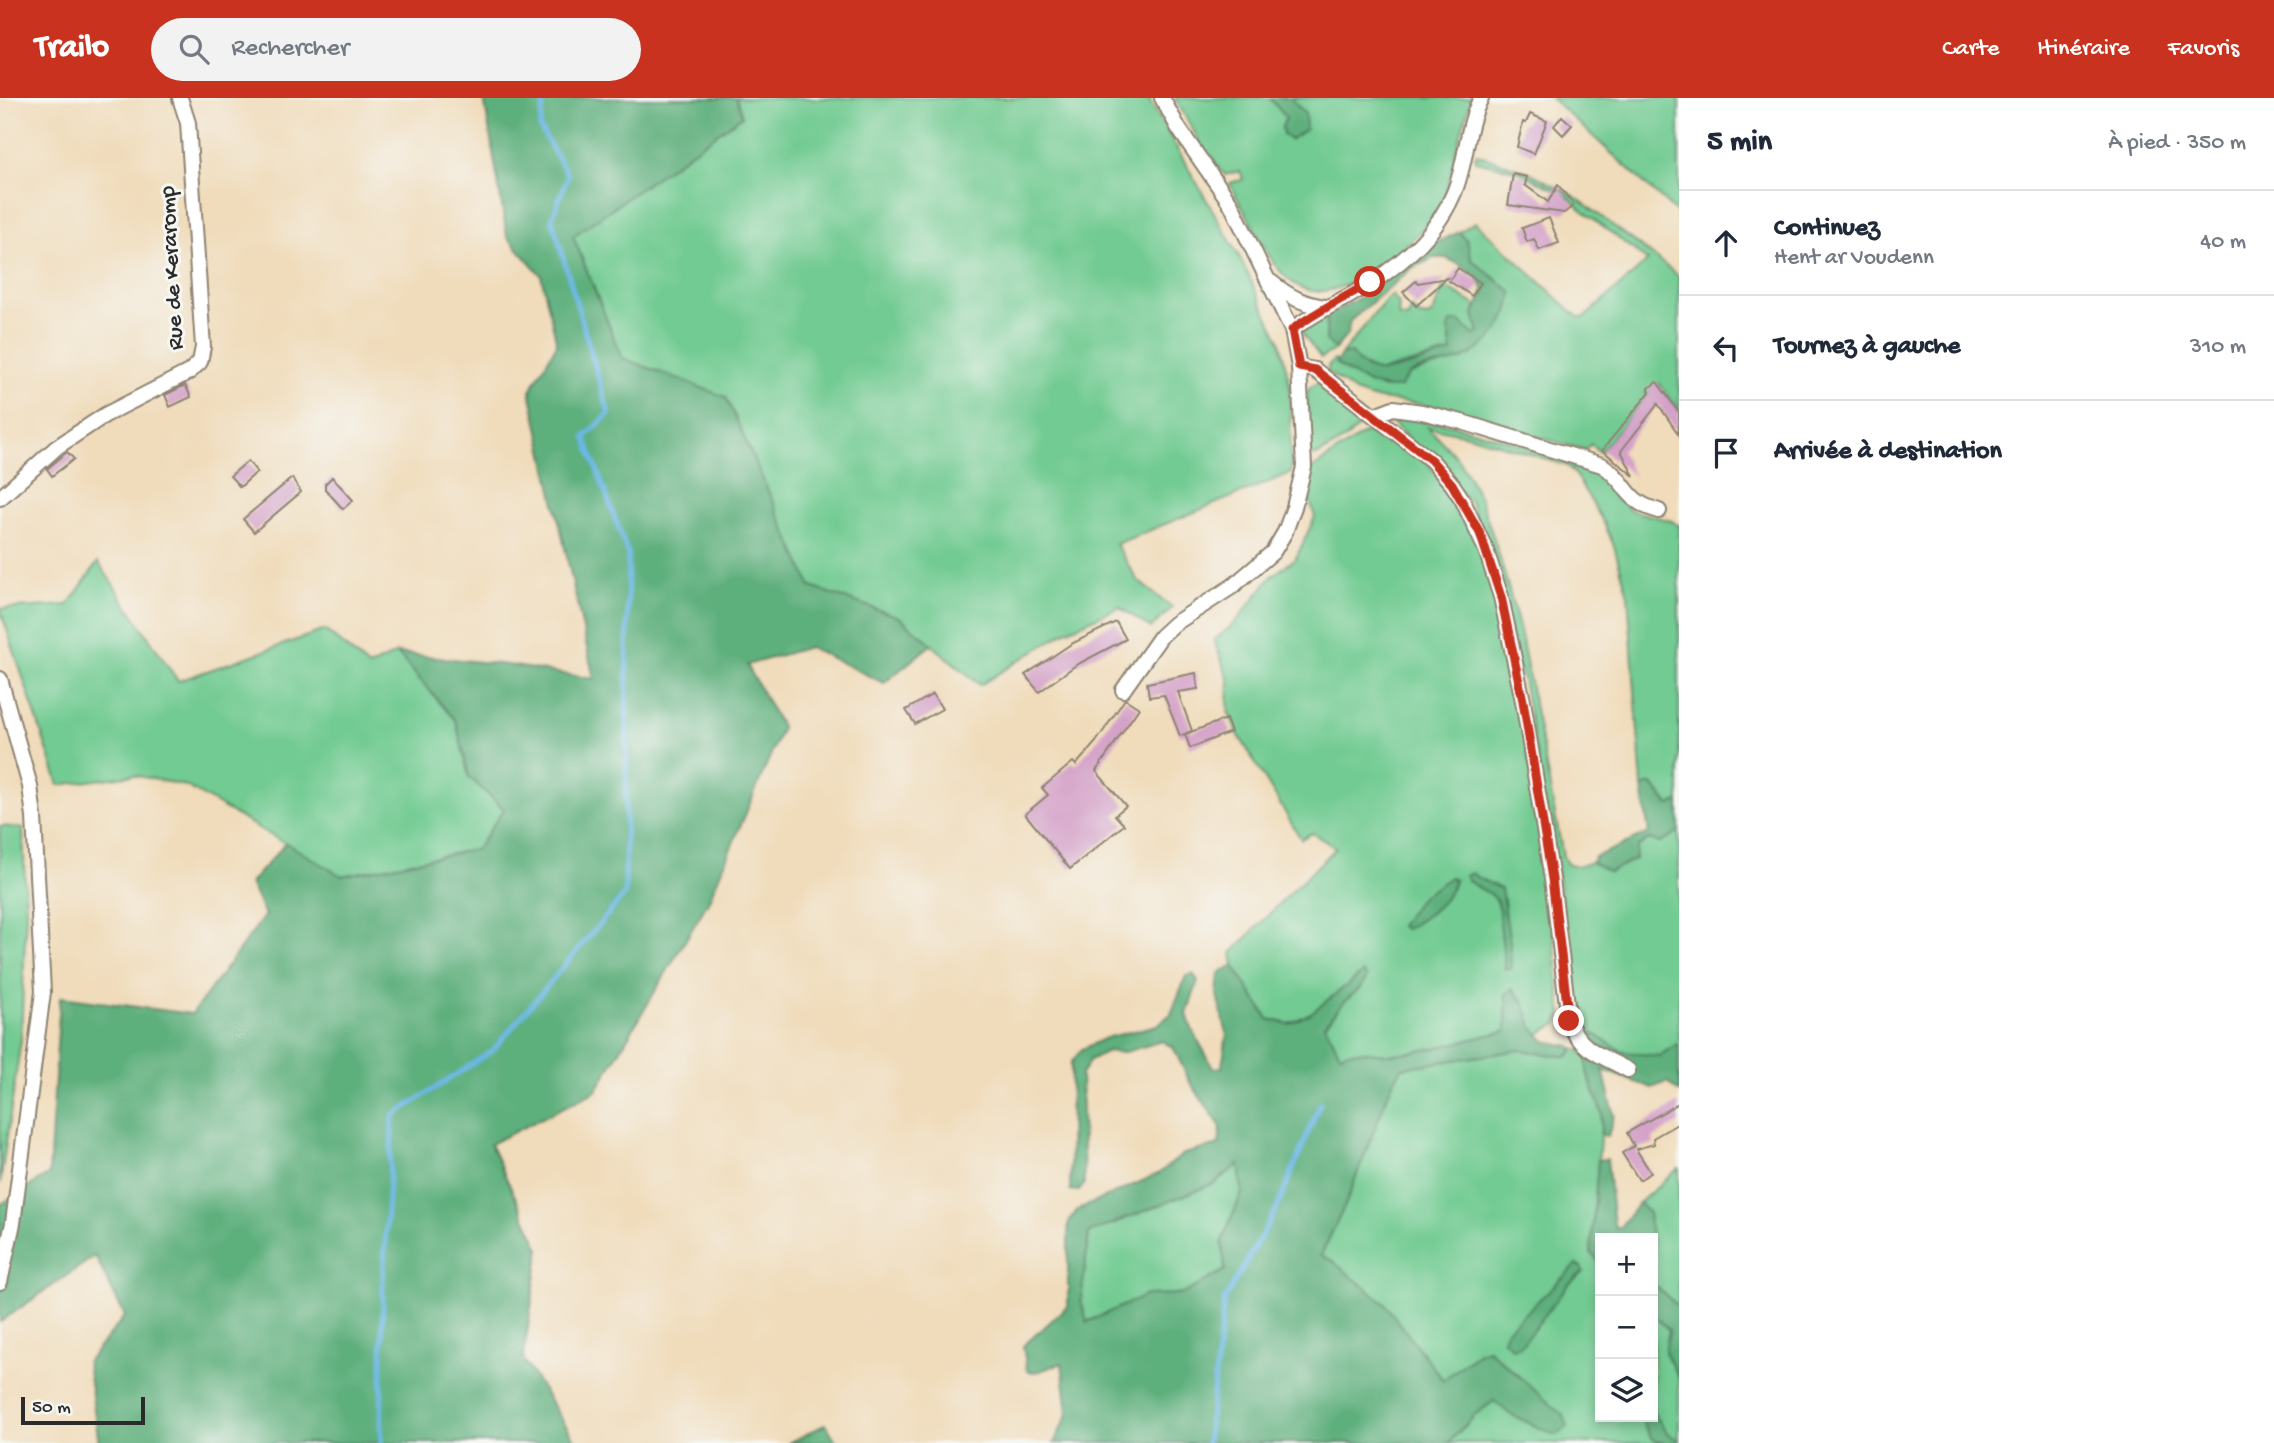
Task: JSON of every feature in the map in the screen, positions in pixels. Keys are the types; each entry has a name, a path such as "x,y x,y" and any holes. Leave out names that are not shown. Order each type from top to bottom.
{"street":[{"name":"Rue de Keraromp","path":"0,498 67,440 105,415 189,372 200,362 204,348 188,123 180,98"},
{"path":"1123,690 1161,636 1174,624 1233,586 1273,552 1285,532 1300,489 1304,467 1299,367 1292,330 1231,204 1161,98"},
{"path":"1292,330 1378,276 1413,250 1434,229 1454,194 1468,134 1482,98"},
{"path":"1267,279 1295,299 1308,305 1325,307"},
{"path":"1299,367 1315,370 1431,460 1462,499 1483,541 1501,597 1523,701 1552,879 1569,1021 1582,1044 1628,1070"},
{"path":"1375,415 1393,408 1422,412 1602,465 1614,474 1635,501 1659,511"},
{"path":"0,679 30,786 43,981 42,1016 18,1191 0,1282"}],"green space":[{"path":"484,98 736,98 742,116 573,236 622,358 726,397 811,587 899,617 932,644 884,683 809,647 747,665 782,728 708,902 596,1091 490,1144 540,1249 523,1359 577,1443 99,1443 87,1362 125,1316 95,1256 0,1322 0,1205 49,1174 60,997 192,1014 265,915 250,883 286,843 342,876 477,849 504,809 469,777 456,721 397,653 508,665 594,679 530,391 557,344 541,275 507,236"},
{"path":"736,98 1148,98 1240,258 1280,341 1290,386 1291,473 1116,544 1137,580 1172,608 1151,628 1119,607 1066,631 980,685 899,617 811,587 726,398 622,358 573,236 742,116"},
{"path":"1175,98 1270,98 1286,118 1282,127 1305,114 1291,98 1472,98 1445,193 1428,223 1375,269 1353,282 1318,291 1303,288 1290,281 1278,268 1231,187 1230,183 1243,179 1240,171 1225,175 1222,172 1202,146"},
{"path":"1270,98 1291,98 1305,114 1306,129 1290,140 1283,134 1282,127 1286,118"},
{"path":"1551,98 1679,98 1679,215"},
{"path":"1477,154 1529,172 1573,195 1679,276 1679,411 1658,383 1600,452 1591,444 1585,450 1419,404 1372,398 1355,392 1328,372 1328,366 1334,360 1338,362 1337,365 1367,381 1400,387 1409,374 1463,358 1503,324 1472,260 1467,241 1459,232 1475,222 1578,317 1585,317 1648,261 1568,196 1518,171 1476,161"},
{"path":"1459,232 1467,241 1472,260 1512,292 1511,303 1503,323 1489,341 1462,359 1415,371 1407,376 1400,387 1375,385 1336,364 1341,355 1351,353 1369,369 1392,370 1452,352 1448,328 1452,322 1460,322 1474,335 1479,333 1474,314 1484,291 1479,279 1446,258 1433,258 1412,268 1350,321 1347,335 1335,349 1326,341 1327,316 1364,295 1427,247"},
{"path":"1444,286 1477,306 1474,314 1480,332 1474,336 1449,327 1452,352 1378,372 1341,355 1392,295 1399,304 1398,316 1408,318 1411,308 1420,316 1428,317 1433,313"},
{"path":"1327,316 1326,341 1335,349 1321,358 1302,333 1304,328"},
{"path":"1321,382 1365,416 1351,434 1313,456 1309,452 1307,393 1310,387"},
{"path":"1390,415 1470,430 1599,471 1618,484 1620,495 1629,510 1672,521 1678,526 1679,524 1679,802 1669,805 1652,784 1642,787 1628,595 1614,546 1604,523 1575,474 1568,466 1515,449 1428,427 1458,459 1467,474 1480,498 1498,551 1520,630 1563,856 1567,864 1577,867 1592,862 1609,872 1650,839 1660,843 1679,831 1679,1043 1659,1056 1622,1052 1593,1033 1590,1042 1579,1028 1570,999 1566,933 1557,870 1523,679 1471,503 1389,419"},
{"path":"1372,428 1380,428 1424,459 1468,516 1502,614 1545,851 1562,1016 1557,1024 1538,1034 1523,1001 1506,994 1506,1031 1408,1052 1387,1054 1354,1051 1340,1054 1325,1025 1362,986 1363,973 1311,1013 1289,1024 1268,1019 1234,966 1232,953 1336,848 1312,833 1301,839 1238,734 1228,711 1229,681 1214,640 1235,623 1272,576 1296,558 1315,517 1310,501 1304,495 1313,468","holes":["1472,873 1504,899 1511,969 1498,903 1495,897 1467,880"]},
{"path":"98,562 178,681 325,630 369,667 397,653 456,721 469,777 504,809 477,849 341,876 186,786 134,775 59,785 0,609 68,605"},
{"path":"1651,784 1669,805 1679,802 1679,831 1660,843 1649,839 1637,847 1635,859 1609,872 1592,862 1595,857 1649,833 1642,787"},
{"path":"0,826 23,828 26,913 21,1040 0,1184"},
{"path":"1472,873 1501,889 1510,942 1511,969 1505,969 1498,903 1495,898 1468,880 1465,875"},
{"path":"1451,877 1455,880 1452,888 1434,909 1405,929 1400,926 1421,897"},
{"path":"1234,966 1268,1019 1289,1024 1311,1013 1363,973 1367,977 1362,986 1325,1025 1340,1054 1354,1051 1387,1054 1408,1052 1506,1031 1506,994 1512,989 1523,1001 1533,1028 1545,1041 1570,1046 1573,1051 1567,1057 1520,1050 1402,1068 1392,1084 1346,1203 1321,1255 1333,1261 1385,1304 1443,1380 1479,1352 1488,1349 1564,1416 1568,1427 1555,1435 1511,1415 1494,1401 1476,1414 1451,1443 1054,1443 1068,1414 1062,1363 1037,1372 1027,1371 1023,1346 1068,1306 1068,1224 1077,1210 1158,1174 1184,1154 1219,1145 1221,1127 1190,1082 1173,1047 1162,1041 1122,1053 1107,1051 1090,1060 1081,1075 1084,1184 1079,1191 1070,1190 1071,1063 1082,1049 1106,1038 1157,1025 1171,1014 1186,976 1193,974 1198,981 1187,1014 1213,1068 1222,1067 1227,1034 1217,995 1219,973","holes":["1239,1164 1242,1193 1222,1241 1225,1270 1183,1294 1147,1295 1087,1322 1081,1301 1089,1233 1215,1183"]},
{"path":"1593,1033 1623,1052 1659,1056 1679,1043 1679,1092 1667,1082 1652,1088 1603,1070 1614,1115 1608,1136 1601,1135 1602,1113 1587,1072 1587,1055"},
{"path":"1570,1046 1587,1055 1587,1072 1602,1113 1591,1253 1595,1257 1595,1422 1658,1422 1658,1320 1669,1330 1665,1352 1679,1378 1679,1443 1451,1443 1476,1414 1494,1400 1511,1415 1479,1352 1444,1380 1321,1255 1346,1203 1392,1084 1402,1068 1520,1050 1567,1057 1573,1051"},
{"path":"1607,1159 1614,1225 1619,1228 1639,1203 1649,1213 1651,1233 1595,1233 1595,1257 1591,1253 1598,1160"},
{"path":"1239,1163 1242,1193 1222,1241 1225,1270 1183,1294 1147,1295 1087,1322 1081,1301 1089,1233 1215,1183"},
{"path":"1679,1168 1679,1307 1658,1288 1658,1233 1651,1233 1649,1213 1639,1203"},
{"path":"1577,1264 1583,1272 1568,1285 1521,1346 1512,1348 1503,1339 1506,1331"},
{"path":"1658,1288 1679,1307 1679,1378 1665,1352 1669,1330 1658,1320"},
{"path":"1658,1419 1668,1434 1679,1440 1679,1443 1659,1442 1648,1433 1643,1422 1658,1422"},
{"path":"826,1424 837,1443 789,1443"}],"building":[{"path":"1530,114 1547,121 1534,154 1517,147 1523,122 1526,123"},
{"path":"1562,116 1572,125 1563,135 1554,126"},
{"path":"1513,174 1527,177 1525,185 1548,202 1558,185 1574,205 1564,213 1508,205"},
{"path":"1549,218 1559,243 1539,250 1534,239 1527,242 1522,228"},
{"path":"1458,268 1481,283 1472,296 1449,281"},
{"path":"1447,278 1416,306 1403,292 1416,281 1418,283"},
{"path":"1657,382 1679,412 1679,435 1658,404 1621,451 1634,476 1602,450 1650,392 1648,388"},
{"path":"185,385 191,397 170,407 165,395"},
{"path":"67,452 74,459 52,476 47,469"},
{"path":"248,461 257,472 240,487 230,476"},
{"path":"332,477 353,500 343,509 325,489 325,484"},
{"path":"292,478 301,492 254,532 243,519"},
{"path":"1116,622 1126,639 1076,665 1039,692 1025,675 1071,644"},
{"path":"1196,673 1198,689 1178,692 1192,731 1180,736 1164,695 1149,697 1147,683"},
{"path":"933,694 942,709 915,724 906,710"},
{"path":"1125,699 1139,708 1096,771 1126,806 1115,815 1124,825 1070,869 1025,814 1048,795 1042,788 1073,762 1076,765 1096,742"},
{"path":"1226,719 1231,732 1190,748 1185,734"},
{"path":"1679,1103 1679,1123 1653,1138 1654,1144 1636,1149 1651,1173 1639,1180 1622,1153 1634,1146 1627,1133"}],"waterway":[{"path":"381,1443 383,1280 393,1116 493,1050 625,894 628,554 585,437 609,414 552,219 568,175 540,128 544,98"},
{"path":"1207,1443 1224,1301 1278,1206 1320,1104"}],"route":[{"path":"1370,282 1310,316 1292,330 1299,367 1315,370 1431,460 1452,484 1480,533 1501,597 1523,701 1552,879 1569,1021"}]}
